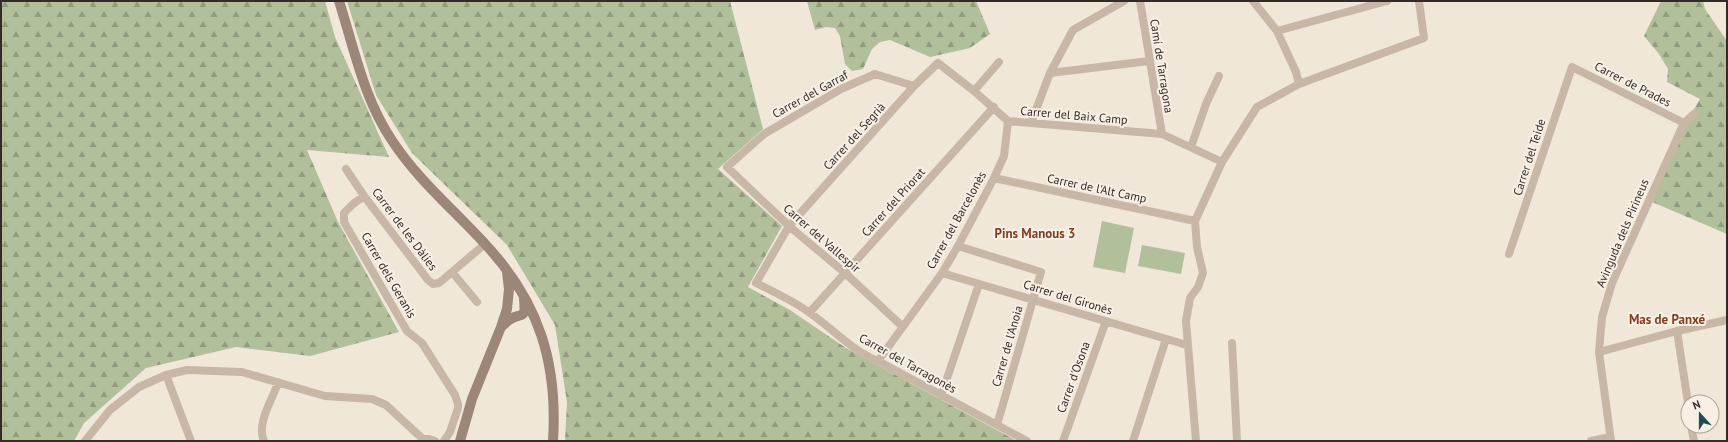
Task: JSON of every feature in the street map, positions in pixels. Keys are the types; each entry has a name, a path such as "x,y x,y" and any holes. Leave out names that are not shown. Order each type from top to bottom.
{"main road":[{"path":"339,1 365,85 377,113 392,141 417,175 485,244 507,270 527,302 540,330 550,368 553,389 553,441"},
{"path":"460,441 472,399 502,327 508,307 509,289 507,270"},
{"path":"508,307 516,299 527,302"},
{"path":"502,327 510,320 525,312 527,302"},
{"path":"508,307 511,316 530,320 540,330"},
{"path":"452,441 464,428"}],"street":[{"path":"1031,122 1050,73 1073,30 1124,1"},
{"name":"Camí de Tarragona","path":"1140,1 1162,134"},
{"path":"1253,1 1277,31 1296,72 1299,84"},
{"path":"1277,31 1387,1"},
{"path":"1196,441 1186,321 1190,298 1198,287 1203,273 1197,247 1195,222 1222,162 1257,106 1299,84 1424,38 1419,1"},
{"path":"1050,73 1149,61"},
{"path":"974,91 999,62"},
{"name":"Carrer del Baix Camp","path":"938,63 994,107 1008,121 1162,134 1222,162"},
{"name":"Carrer del Segrià","path":"789,226 914,86 938,63"},
{"name":"Carrer de Prades","path":"1572,67 1684,123"},
{"name":"Carrer del Teide","path":"1509,254 1572,67"},
{"name":"Carrer del Garraf","path":"727,167 764,134 840,88 875,74 914,86"},
{"path":"1191,147 1206,104 1220,76"},
{"name":"Carrer del Priorat","path":"810,312 994,107"},
{"name":"Avinguda dels Pirineus","path":"1611,439 1599,352 1602,317 1612,283 1684,123 1694,114"},
{"name":"Carrer del Barcelonès","path":"878,361 942,273 958,246 1004,156 1008,121"},
{"name":"Carrer del Vallespir","path":"727,167 789,226 845,273 902,326"},
{"name":"Carrer de les Dàlies","path":"346,169 364,196 428,280 433,284 439,283 485,244"},
{"name":"Carrer de l'Alt Camp","path":"994,178 1195,222"},
{"name":"Carrer dels Geranis","path":"364,196 353,204 344,214 344,222 407,331 422,343 455,395 458,408 449,430 448,437 440,441"},
{"name":"Carrer del Tarragonès","path":"789,226 756,283 810,312 840,338 866,356 1027,441"},
{"name":"Carrer de l'Anoia","path":"958,246 1040,272 997,425"},
{"name":"Carrer de les Dàlies","path":"452,272 477,302"},
{"name":"Carrer del Gironès","path":"942,273 1187,345"},
{"path":"941,396 979,284"},
{"path":"1599,352 1677,331 1727,320"},
{"name":"Carrer d'Osona","path":"1063,441 1106,321"},
{"path":"1677,331 1687,394"},
{"path":"1133,441 1166,339"},
{"path":"1232,343 1237,441"},
{"path":"85,441 110,410 139,387 166,375 187,370 242,372 325,396 372,400 386,405 425,440 440,441"},
{"path":"166,375 191,441"},
{"path":"264,441 261,426 278,382"},
{"path":"1591,441 1611,439"}],"green space":[{"path":"1,1 325,1 335,37 389,157 307,150 338,222 399,332 310,356 236,347 146,368 84,423 74,441 1,441"},
{"path":"347,1 730,1 763,129 718,169 782,226 748,287 790,310 846,348 1017,441 565,441 567,402 555,325 507,245 412,153 376,95"},
{"path":"807,1 976,1 990,34 970,48 930,57 890,40 880,42 872,49 863,69 852,71 845,64 840,36 835,28 826,27 815,30"},
{"path":"1661,1 1703,1 1705,9 1727,41 1727,234 1652,202 1686,123 1700,99 1667,82 1668,69 1659,54 1644,36"},
{"path":"1102,221 1134,228 1125,273 1093,267"},
{"path":"1142,245 1185,253 1181,274 1138,266"}],"district":[{"name":"Pins Manous 3","path":"1035,233"},
{"name":"Mas de Panxé","path":"1667,319"}]}
